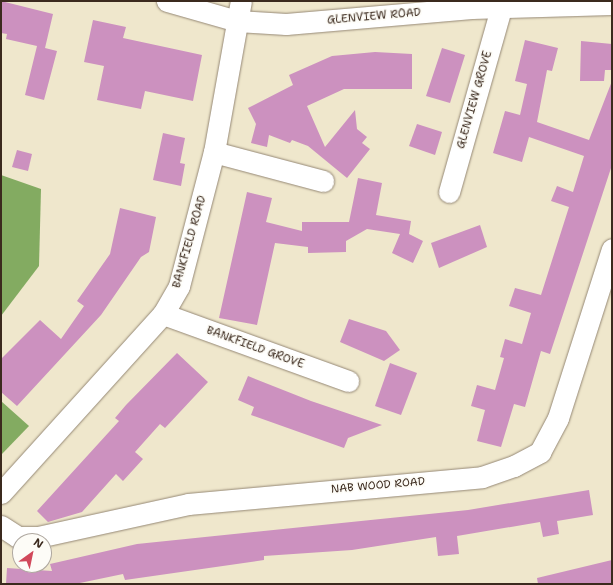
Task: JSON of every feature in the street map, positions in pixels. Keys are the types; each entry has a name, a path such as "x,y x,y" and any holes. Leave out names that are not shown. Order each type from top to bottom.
{"street":[{"name":"GLENVIEW ROAD","path":"167,1 237,21 286,24 472,5 501,8 612,4"},
{"name":"BANKFIELD ROAD","path":"1,492 163,314 179,286 214,152 241,1"},
{"name":"GLENVIEW GROVE","path":"449,192 501,8"},
{"path":"214,152 323,181"},
{"name":"NAB WOOD ROAD","path":"1,526 18,537 38,537 188,504 482,477 514,466 540,452 558,418 612,249"},
{"name":"BANKFIELD GROVE","path":"163,314 348,381"}],"green space":[{"path":"1,175 41,189 39,266 1,316"},
{"path":"1,401 29,426 1,455"}],"building":[{"path":"1,1 53,14 45,48 57,51 44,100 25,95 37,46 6,39 7,34 1,33"},
{"path":"93,20 126,27 123,38 202,55 193,101 145,91 141,109 97,100 104,66 84,62"},
{"path":"525,40 558,48 552,71 547,70 537,122 589,140 612,81 612,165 550,354 541,351 525,407 514,404 501,447 477,441 485,410 471,406 477,385 495,390 504,358 500,357 505,339 522,344 531,313 509,306 515,288 541,295 569,207 551,201 557,186 573,192 584,156 529,137 522,162 493,153 505,111 520,115 527,84 515,81"},
{"path":"581,41 612,44 612,70 605,70 604,81 580,81"},
{"path":"442,48 465,55 450,103 426,96"},
{"path":"375,52 412,54 412,89 344,89 307,106 325,147 355,110 357,129 367,137 362,143 370,149 347,178 308,146 292,140 290,143 269,135 267,147 251,143 256,124 248,108 293,85 289,75 332,56"},
{"path":"417,124 442,132 435,155 409,146"},
{"path":"163,133 185,138 180,163 185,164 181,186 153,180"},
{"path":"17,150 32,154 28,171 12,167"},
{"path":"358,178 382,183 376,215 411,221 409,234 423,241 413,263 392,253 400,234 367,229 346,241 346,252 308,253 308,247 275,243 257,325 219,318 247,192 272,198 266,222 302,231 302,222 349,222"},
{"path":"120,208 156,217 149,252 141,257 101,315 17,406 1,392 1,359 40,320 61,339 84,306 77,301 110,254"},
{"path":"480,225 487,247 439,268 431,243"},
{"path":"349,319 386,331 400,350 384,361 340,342"},
{"path":"177,353 208,382 165,428 160,424 135,452 143,459 123,481 116,474 82,512 48,522 37,511 119,421 115,418 126,405"},
{"path":"390,363 417,373 401,415 375,406"},
{"path":"248,376 311,401 382,425 348,438 344,448 251,415 254,407 238,400"},
{"path":"589,490 593,515 557,521 559,534 543,537 540,522 457,536 459,554 438,556 436,537 352,550 264,556 264,560 125,580 123,574 75,584 6,584 7,568 12,568 12,573 52,573 52,564 137,544 468,510"},
{"path":"612,560 612,584 538,584 537,578"}]}
